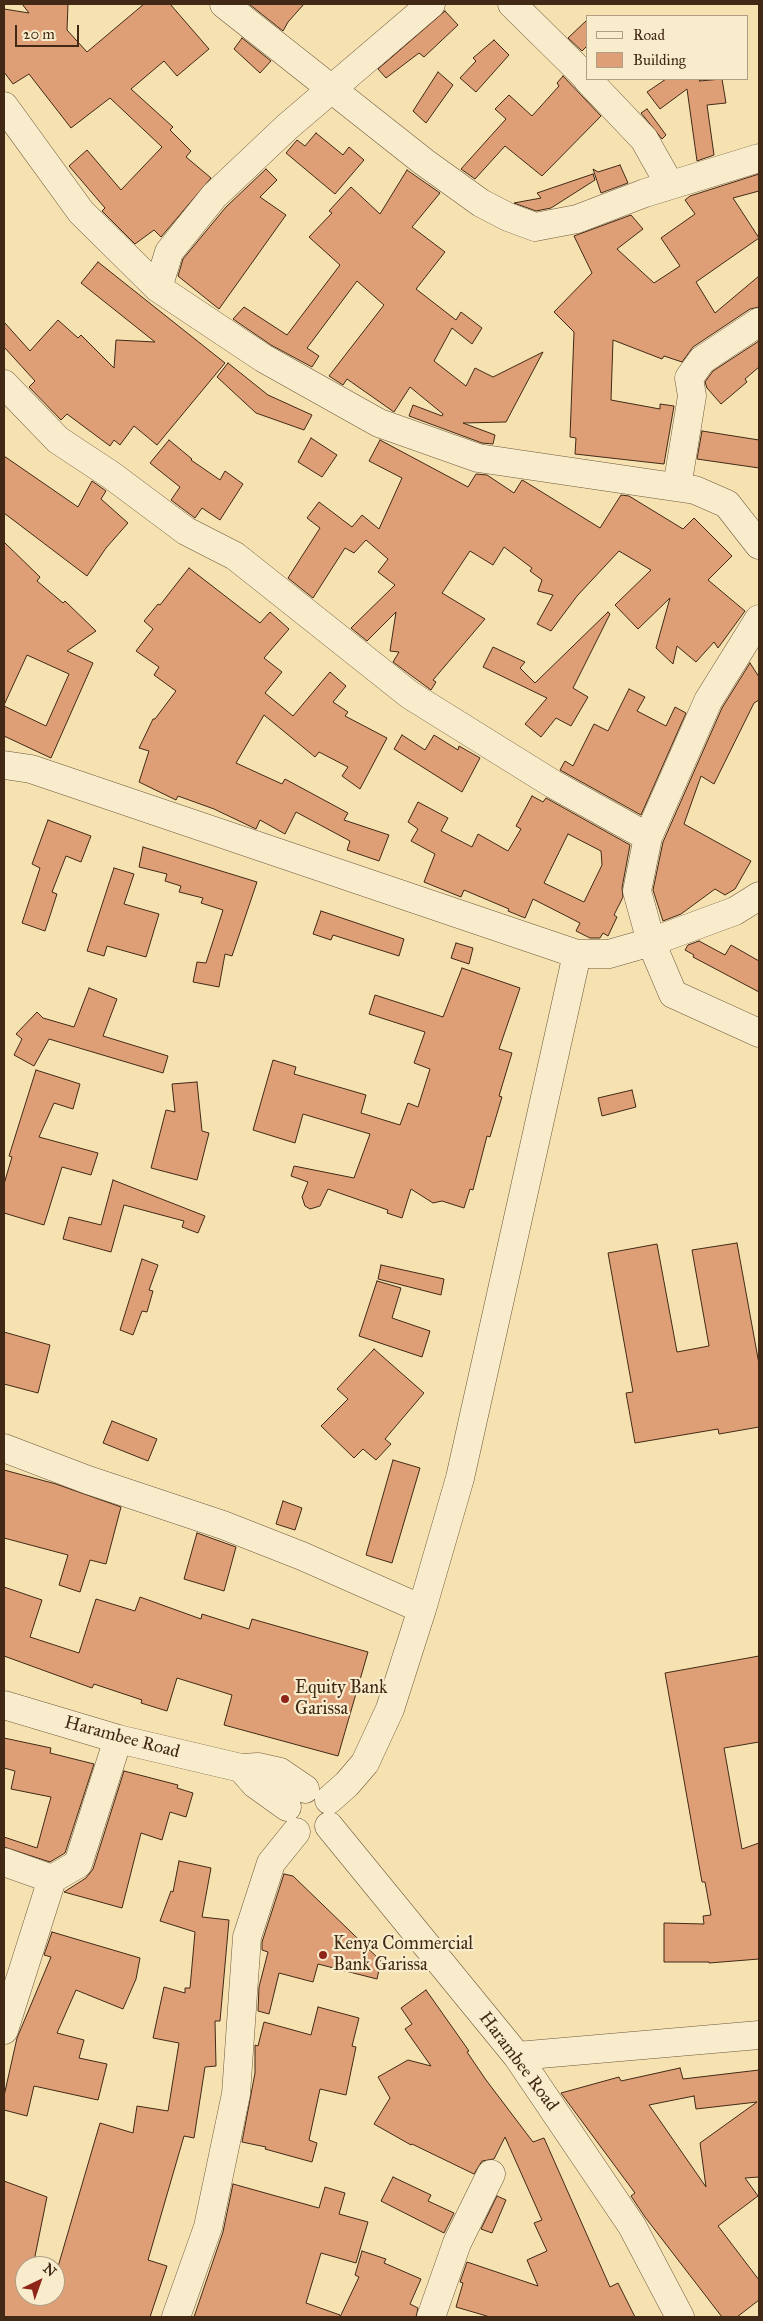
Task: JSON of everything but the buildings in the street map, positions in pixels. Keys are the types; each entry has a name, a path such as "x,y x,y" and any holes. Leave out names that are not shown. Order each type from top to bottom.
{"street":[{"path":"224,4 424,162 481,203 508,217 535,226 577,219 670,185 759,158"},
{"path":"158,288 169,252 214,196 288,127 432,4"},
{"path":"512,4 586,77"},
{"path":"589,80 644,139 670,185"},
{"path":"4,106 81,212 158,288 263,358 379,422 478,458 694,490 727,504 759,545"},
{"path":"676,487 692,396 689,378 702,360 759,322"},
{"path":"4,384 58,440 111,475 186,531 235,556 410,695 552,784 648,837"},
{"path":"759,619 708,701 648,837 637,891 651,942 673,994 759,1033"},
{"path":"4,765 31,769 576,954 608,954 651,942 735,911 759,896"},
{"path":"176,2317 208,2227 236,2094 247,1938 271,1863 309,1811 347,1784 365,1763 390,1709 422,1609 460,1478 576,954"},
{"path":"4,1448 88,1480 232,1528 302,1556 422,1609"},
{"name":"Harambee Road","path":"4,1705 118,1739 241,1768 255,1784 309,1811 517,2056 632,2226 680,2317"},
{"path":"4,2030 52,1879 78,1864 118,1739"},
{"path":"4,1862 52,1879"},
{"path":"517,2056 759,2035"},
{"path":"431,2317 457,2243 491,2174"}],"place":[{"name":"Equity Bank Garissa","path":"285,1699"},
{"name":"Kenya Commercial Bank Garissa","path":"323,1955"}]}
